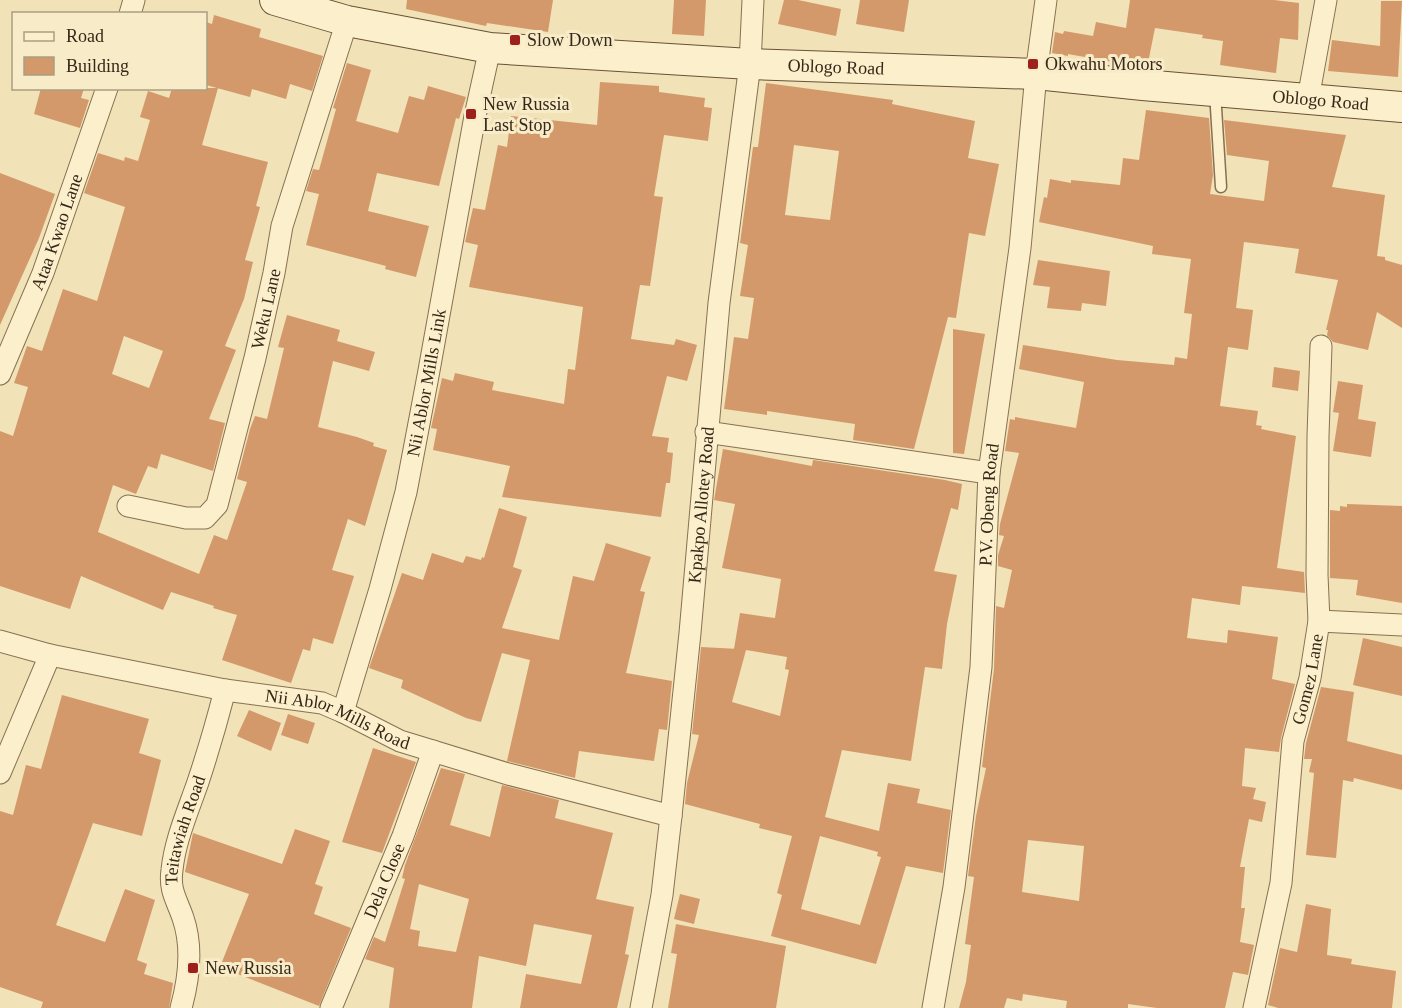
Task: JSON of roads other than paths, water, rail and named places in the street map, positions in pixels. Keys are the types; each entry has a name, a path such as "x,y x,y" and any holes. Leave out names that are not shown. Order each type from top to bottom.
{"main road":[{"name":"Oblogo Road","path":"276,0 347,21 490,48 750,64 1036,74 1402,107"}],"street":[{"name":"Kpakpo Allotey Road","path":"640,1008 662,895 671,816 690,633 706,432 719,303 750,64 753,0"},
{"name":"P.V. Obeng Road","path":"933,1008 954,887 981,667 989,473 1020,248 1036,74 1046,0"},
{"path":"1308,99 1326,0"},
{"name":"Weku Lane","path":"128,506 186,518 205,518 217,505 255,358 282,226 347,21"},
{"name":"Nii Ablor Mills Link","path":"343,712 380,589 405,492 475,116 490,48"},
{"name":"Ataa Kwao Lane","path":"0,374 43,273 106,90"},
{"name":"Gomez Lane","path":"1254,1008 1281,883 1293,741 1310,678 1319,621 1317,436 1321,346"},
{"path":"706,432 989,473"},
{"path":"1319,621 1402,625"},
{"name":"Nii Ablor Mills Road","path":"0,641 50,655 225,690 322,703 400,741 508,774 671,816"},
{"path":"0,773 50,655"},
{"name":"Teitawiah Road","path":"181,1008 189,968 189,940 183,916 174,898 171,873 175,850 211,744 225,690"},
{"name":"Dela Close","path":"331,1008 403,836 433,751"}],"lane":[{"path":"1215,91 1221,187"}],"place":[{"name":"Slow Down","path":"515,40"},
{"name":"Okwahu Motors","path":"1033,64"},
{"name":"New Russia Last Stop","path":"471,114"},
{"name":"New Russia","path":"193,968"}]}
